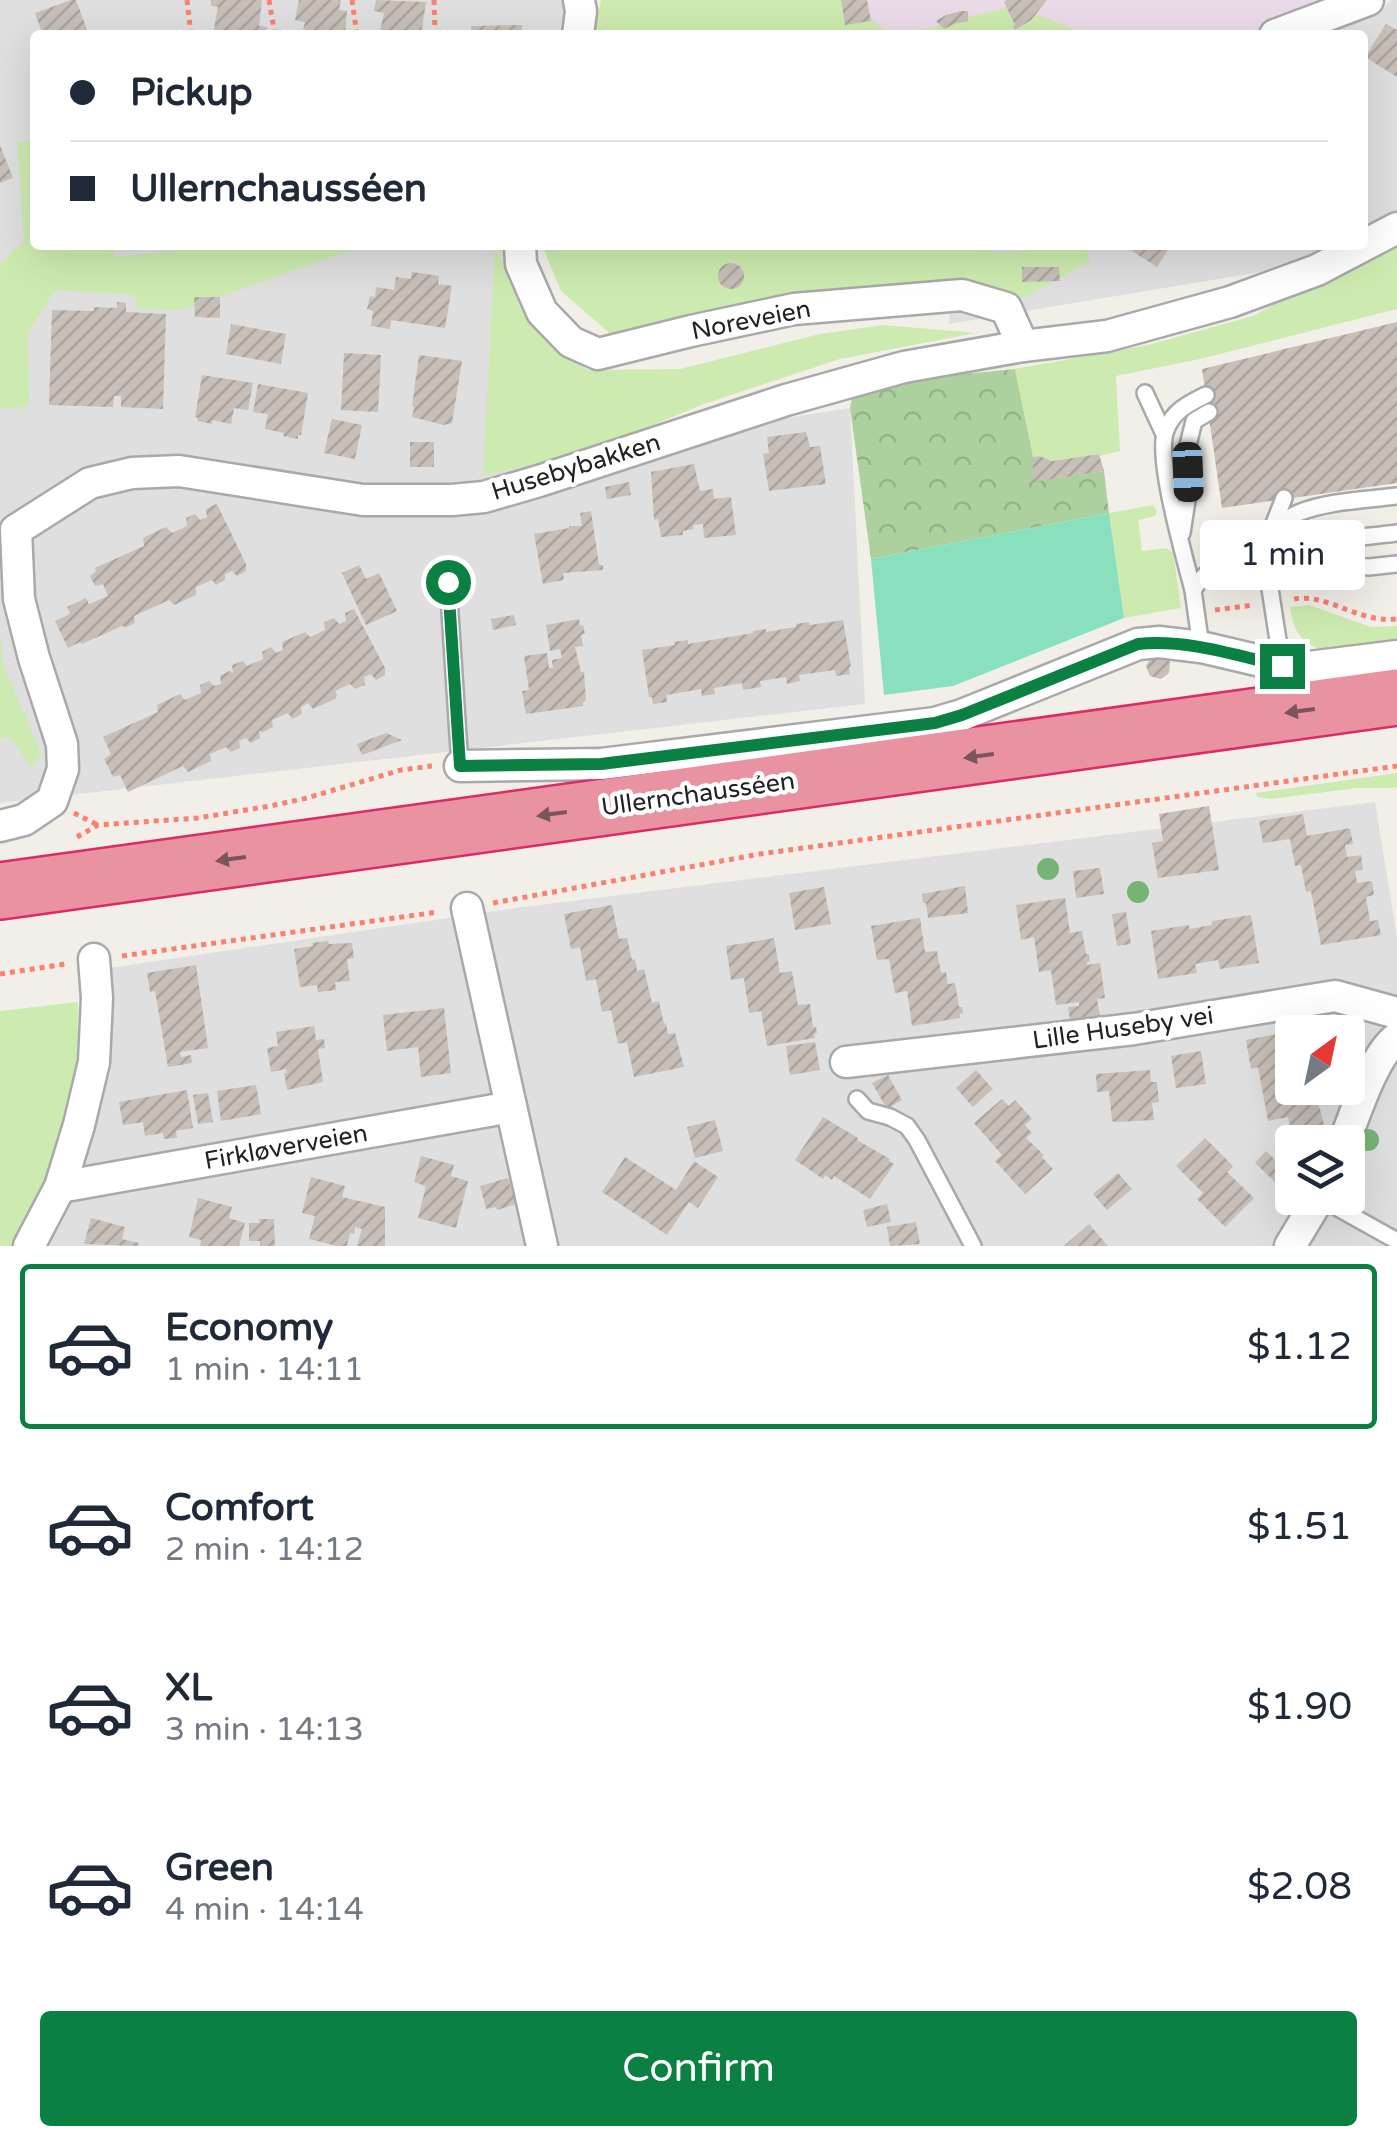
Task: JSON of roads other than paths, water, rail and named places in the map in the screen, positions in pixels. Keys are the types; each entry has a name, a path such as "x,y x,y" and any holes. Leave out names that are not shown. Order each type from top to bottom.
{"highway":[{"name":"Ullernchausséen","path":"0,891 1397,697"},
{"name":"Ullernchausséen","path":"0,927 1397,735"}],"street":[{"path":"579,30 580,0"},
{"path":"1288,30 1368,0"},
{"name":"Husebybakken","path":"1368,243 1397,228"},
{"name":"Noreveien","path":"520,250 521,264 542,312 571,342 598,354 794,309 962,295 1006,308 1023,346"},
{"name":"Husebybakken","path":"0,826 24,820 52,801 64,769 58,728 19,598 8,530 90,483 132,472 179,471 363,500 484,497 786,400 904,367 1107,336 1230,302 1317,270 1355,250"},
{"name":"Ullernchausséen","path":"460,766 601,764 935,723 1138,644 1201,647 1282,666 1309,667 1397,656"},
{"path":"467,908 542,1246"},
{"path":"29,1246 60,1187 94,1062 94,960"},
{"name":"Lille Huseby vei","path":"846,1062 1134,1029 1335,996 1397,1014"},
{"path":"1351,1125 1377,1062 1397,1038"},
{"name":"Firkløverveien","path":"60,1187 511,1107"},
{"path":"1290,1246 1309,1215"}],"lane":[{"path":"1144,393 1164,434 1168,484 1193,590 1201,647"},
{"path":"1164,434 1174,415 1186,404 1207,403 1194,421 1187,449 1188,494 1181,539"},
{"path":"1193,590 1215,564 1302,512 1397,496"},
{"path":"1274,526 1284,498"},
{"path":"1282,666 1269,582 1272,575 1292,555 1313,545 1397,533"},
{"path":"1280,567 1310,563 1369,568 1397,564"},
{"path":"448,582 460,766"},
{"path":"857,1100 868,1111 907,1126 973,1246"},
{"path":"1350,1215 1397,1241"}]}
